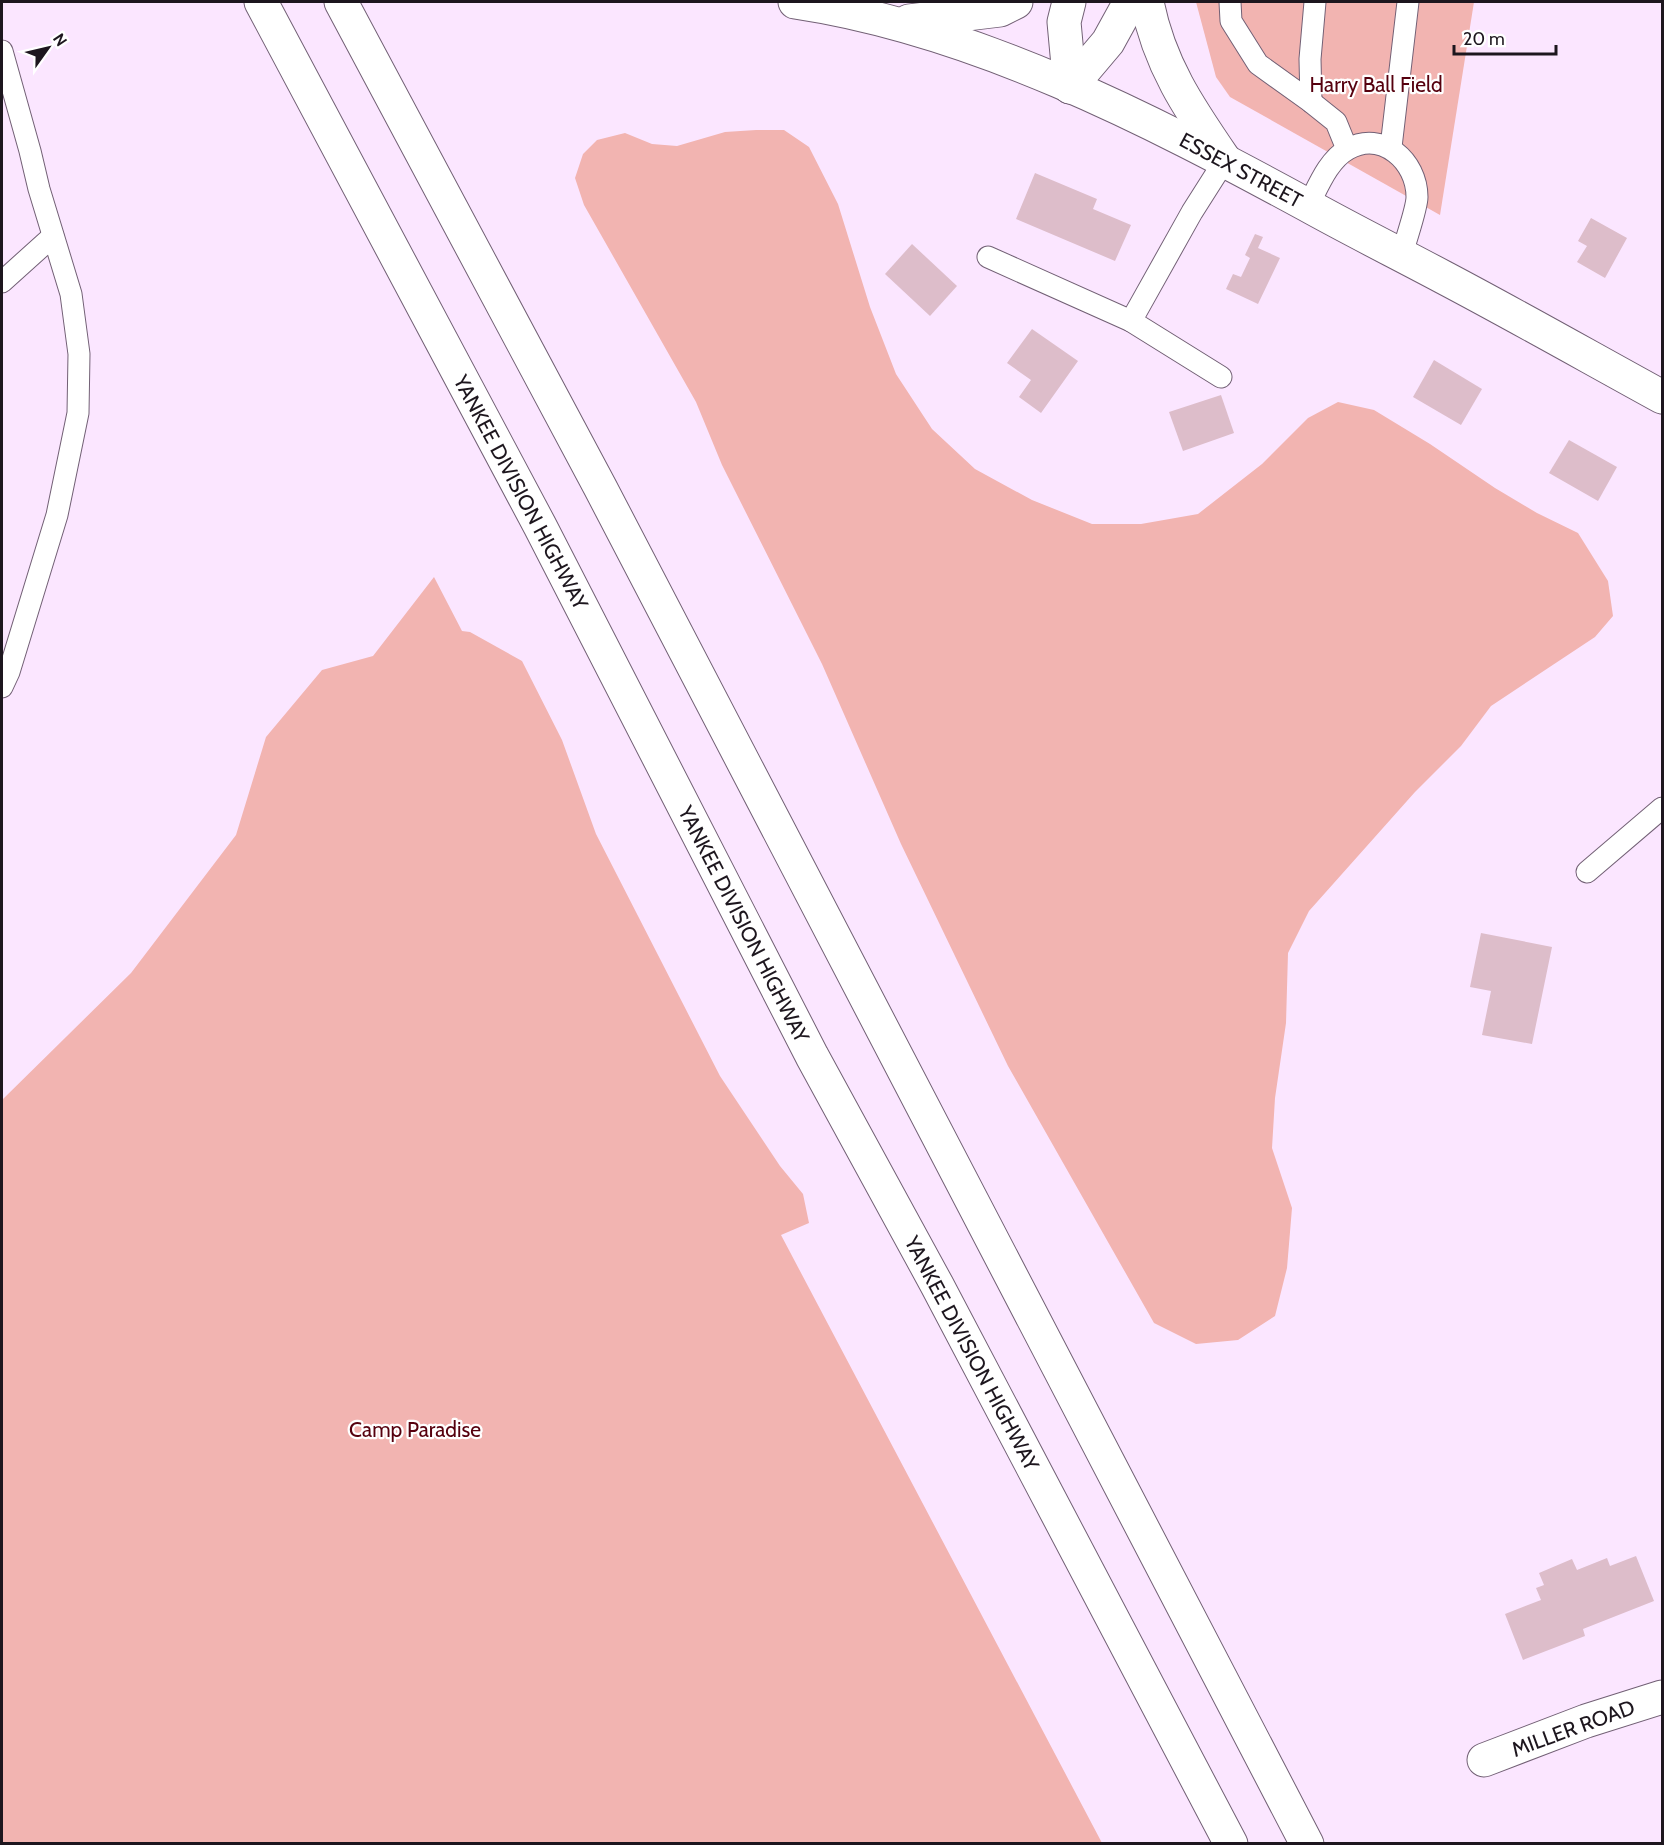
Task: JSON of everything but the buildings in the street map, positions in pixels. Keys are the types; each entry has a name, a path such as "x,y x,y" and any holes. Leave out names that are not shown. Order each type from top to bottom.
{"main road":[{"name":"YANKEE DIVISION HIGHWAY","path":"261,2 540,526 807,1045 937,1285 1231,1844"},
{"path":"341,2 600,487 1307,1844"},
{"name":"ESSEX STREET","path":"795,2 837,8 947,38 1070,87 1149,122 1225,160 1662,397"},
{"path":"892,23 1000,10 1016,2"},
{"path":"1069,2 1064,22 1070,87"},
{"path":"1070,87 1108,42 1130,2"},
{"path":"1147,2 1168,69 1183,99 1225,160"},
{"name":"MILLER ROAD","path":"1484,1760 1586,1721 1662,1696"}],"lane":[{"path":"1230,2 1231,21 1258,64 1335,122 1347,150"},
{"path":"1311,102 1310,59 1315,2"},
{"path":"1391,147 1408,2"},
{"path":"2,51 70,294 79,354 78,413 57,515 9,672 2,687"},
{"path":"1308,206 1330,167 1347,150 1368,143 1391,147 1410,166 1417,197 1402,255"},
{"path":"1131,321 1192,212 1225,160"},
{"path":"2,282 53,236"},
{"path":"988,257 1131,321 1221,377"},
{"path":"1587,872 1662,808"}],"green space":[{"name":"Harry Ball Field","path":"1196,2 1474,2 1440,215 1230,97 1216,77"},
{"path":"784,130 809,147 838,204 870,307 896,374 932,429 975,469 1032,500 1092,524 1141,524 1198,514 1262,464 1308,418 1338,402 1374,410 1495,488 1537,513 1578,533 1608,581 1613,616 1595,637 1491,706 1461,746 1415,792 1309,911 1288,953 1286,1023 1275,1098 1272,1148 1292,1208 1287,1268 1275,1316 1238,1340 1196,1344 1154,1323 1008,1066 901,844 822,664 722,465 696,402 584,205 575,178 583,154 597,140 625,133 652,144 677,146 725,132"},
{"name":"Camp Paradise","path":"434,577 462,631 470,632 522,661 562,740 596,834 720,1076 780,1166 803,1194 809,1223 781,1235 1102,1843 2,1843 2,1100 131,973 236,835 266,737 322,670 373,656"}]}
